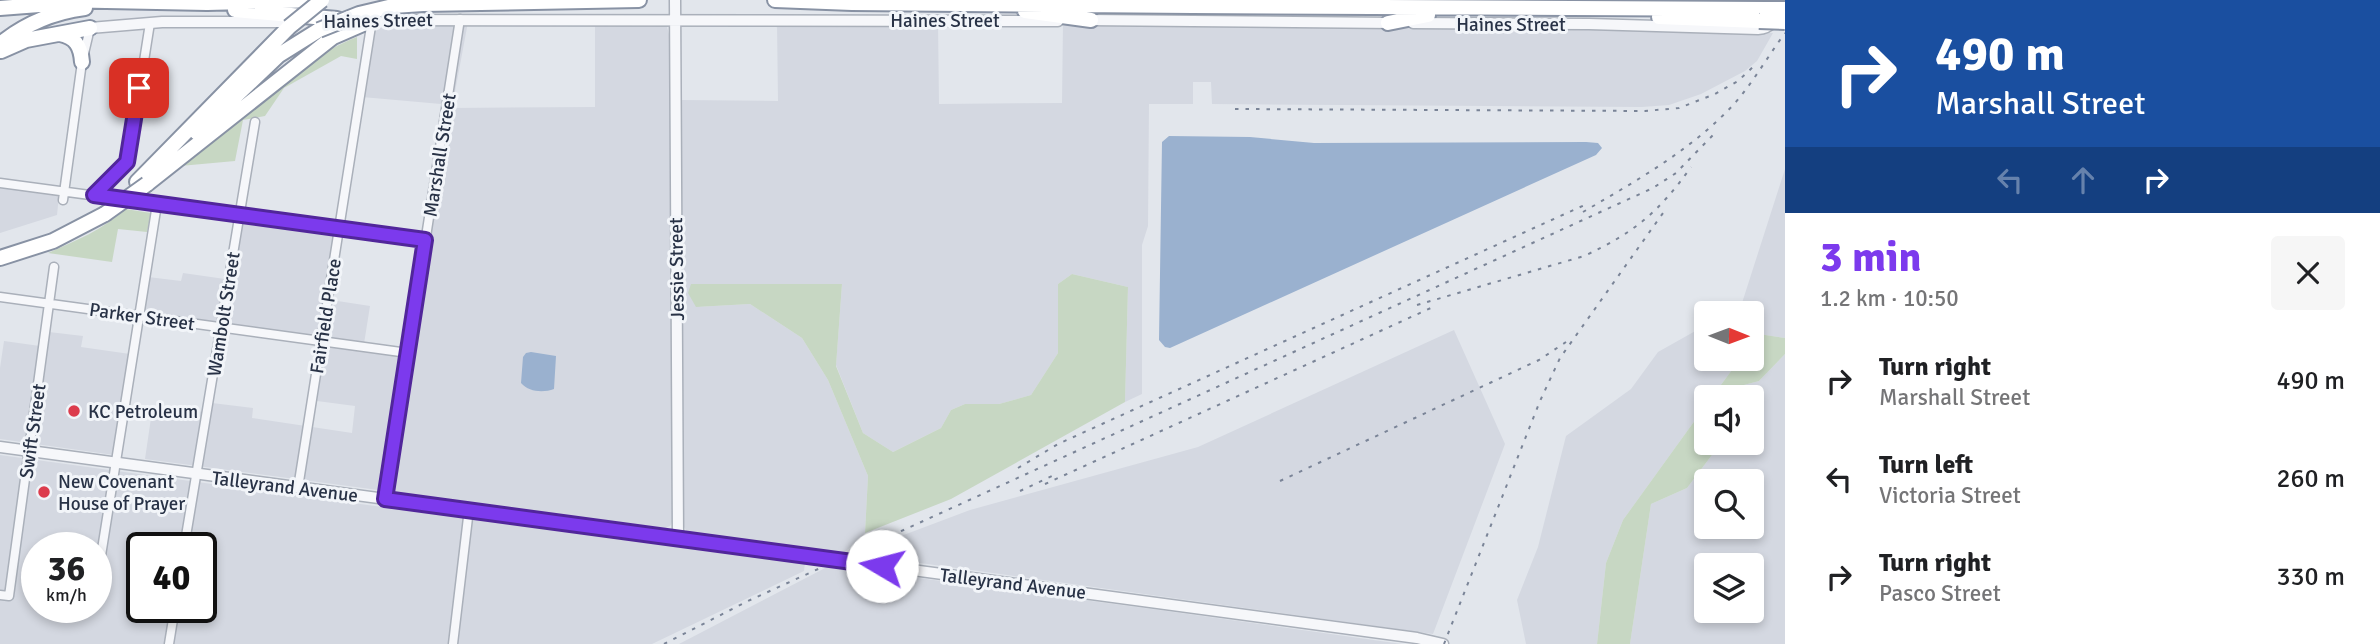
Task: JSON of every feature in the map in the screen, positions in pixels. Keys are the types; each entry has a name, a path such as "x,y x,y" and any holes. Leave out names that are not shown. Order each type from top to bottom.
{"highway":[{"path":"55,0 320,0"},
{"path":"142,183 289,27 320,0"},
{"path":"142,183 286,50 319,30 352,16 393,6 436,3 639,0"},
{"path":"775,0 1609,9 1665,17 1762,15 1785,9"},
{"path":"0,8 92,2"},
{"path":"0,44 26,26 49,16 124,2"},
{"path":"161,2 337,19"},
{"path":"971,4 1091,20"},
{"path":"1388,23 1414,17 1490,9"},
{"path":"1762,15 1785,22"},
{"path":"0,258 53,242 100,214 333,37 372,20"},
{"path":"0,52 26,40 90,28"},
{"path":"59,33 76,42 82,62"},
{"path":"0,251 42,238 100,214"}],"street":[{"name":"Jessie Street","path":"675,0 678,538"},
{"name":"Haines Street","path":"90,28 150,23 275,23 337,19 675,19 1589,24 1764,29 1773,23 1785,2"},
{"name":"Marshall Street","path":"385,499 460,19"},
{"name":"Fairfield Place","path":"298,488 372,20"},
{"path":"94,195 127,162 150,23"},
{"path":"64,196 82,62 90,28"},
{"name":"Wambolt Street","path":"187,532 254,122"},
{"path":"0,183 64,196 94,195 425,240"},
{"path":"104,532 157,204"},
{"name":"Swift Street","path":"5,596 29,451 54,267"},
{"name":"Parker Street","path":"0,297 408,353"},
{"name":"Talleyrand Avenue","path":"0,447 1391,634 1443,644"},
{"path":"453,644 469,509"},
{"path":"169,644 172,623"}],"shaded area":[{"path":"377,22 468,22 452,108 595,107 595,22 659,23 667,27 670,38 673,521 670,526 665,528 145,459 151,418 161,419 163,406 210,413 212,403 253,408 252,418 352,433 355,406 317,401 325,345 141,321 148,277 181,281 183,273 232,280 243,218 343,232 331,300 370,306 363,350 412,357 451,108 441,104 362,97"},
{"path":"777,23 938,23 939,104 1062,103 1063,23 1621,28 1773,33 1757,61 1745,71 1701,94 1669,105 1212,104 1211,82 1193,82 1193,104 1149,104 1148,226 1142,245 1142,394 1125,402 1128,287 1072,274 1058,284 1058,353 1031,395 999,404 965,404 951,410 941,428 893,452 863,433 836,365 842,284 696,307 750,304 802,338 828,380 868,476 865,533 844,553 692,533 687,532 681,522 680,100 778,101"},
{"path":"1785,169 1785,338 1764,335 1764,301 1743,301"},
{"path":"0,187 59,195 57,215 0,233"},
{"path":"1454,330 1505,444 1433,634 862,555 901,536 970,510 1198,447"},
{"path":"49,332 83,336 81,347 130,354 114,455 0,439 0,368 4,341 47,347"},
{"path":"1694,332 1694,371 1731,371 1721,385 1694,385 1694,422 1623,520 1606,563 1597,644 1526,644 1517,600 1538,547 1566,436 1631,389 1658,352"},
{"path":"1785,354 1785,644 1630,644 1651,504 1687,488 1694,479 1694,539 1764,539 1764,469 1701,469 1712,455 1764,455 1764,385 1744,385 1759,381"},
{"path":"0,455 805,563 804,571 652,644 0,644"},
{"path":"829,566 1159,610 1402,644 679,644"}],"green space":[{"path":"357,37 357,59 341,56 284,88 265,116 243,120 235,161 180,166 288,77 334,47"},
{"path":"125,209 151,213 147,232 118,229 112,262 48,253 98,229"},
{"path":"1072,274 1128,287 1125,402 951,499 865,533 868,476 828,380 802,338 750,304 696,307 688,293 691,284 842,284 836,366 863,433 893,452 941,428 951,410 965,404 999,404 1031,395 1058,353 1058,284"},
{"path":"1764,335 1785,338 1785,354 1759,381 1744,385 1721,385 1731,371 1764,371"},
{"path":"1694,422 1694,455 1712,455 1701,469 1694,469 1694,479 1687,488 1651,504 1630,644 1597,644 1606,563 1623,520"}],"water":[{"path":"1169,136 1250,137 1314,143 1586,142 1598,143 1602,148 1596,155 1170,348 1165,347 1159,340 1162,142"},
{"path":"531,352 556,356 554,389 536,391 521,383 523,357"}],"railway":[{"path":"1583,212 1663,163 1719,120 1742,95 1785,33"},
{"path":"1235,109 1645,111 1679,108 1715,94 1738,81 1755,65"},
{"path":"664,644 748,601 1653,188 1676,173 1713,135"},
{"path":"1417,305 1584,256 1602,247 1644,220 1668,197 1691,167"},
{"path":"1018,468 1058,444 1589,203"},
{"path":"1444,644 1540,401 1560,358 1663,213"},
{"path":"1045,484 1433,307"},
{"path":"1280,481 1539,360 1566,342"},
{"path":"1020,491 1052,476"}],"place":[{"name":"KC Petroleum","path":"74,411"},
{"name":"New Covenant House of Prayer","path":"44,492"}],"route":[{"path":"139,88 127,162 94,195 425,240 385,499 882,566"}]}
